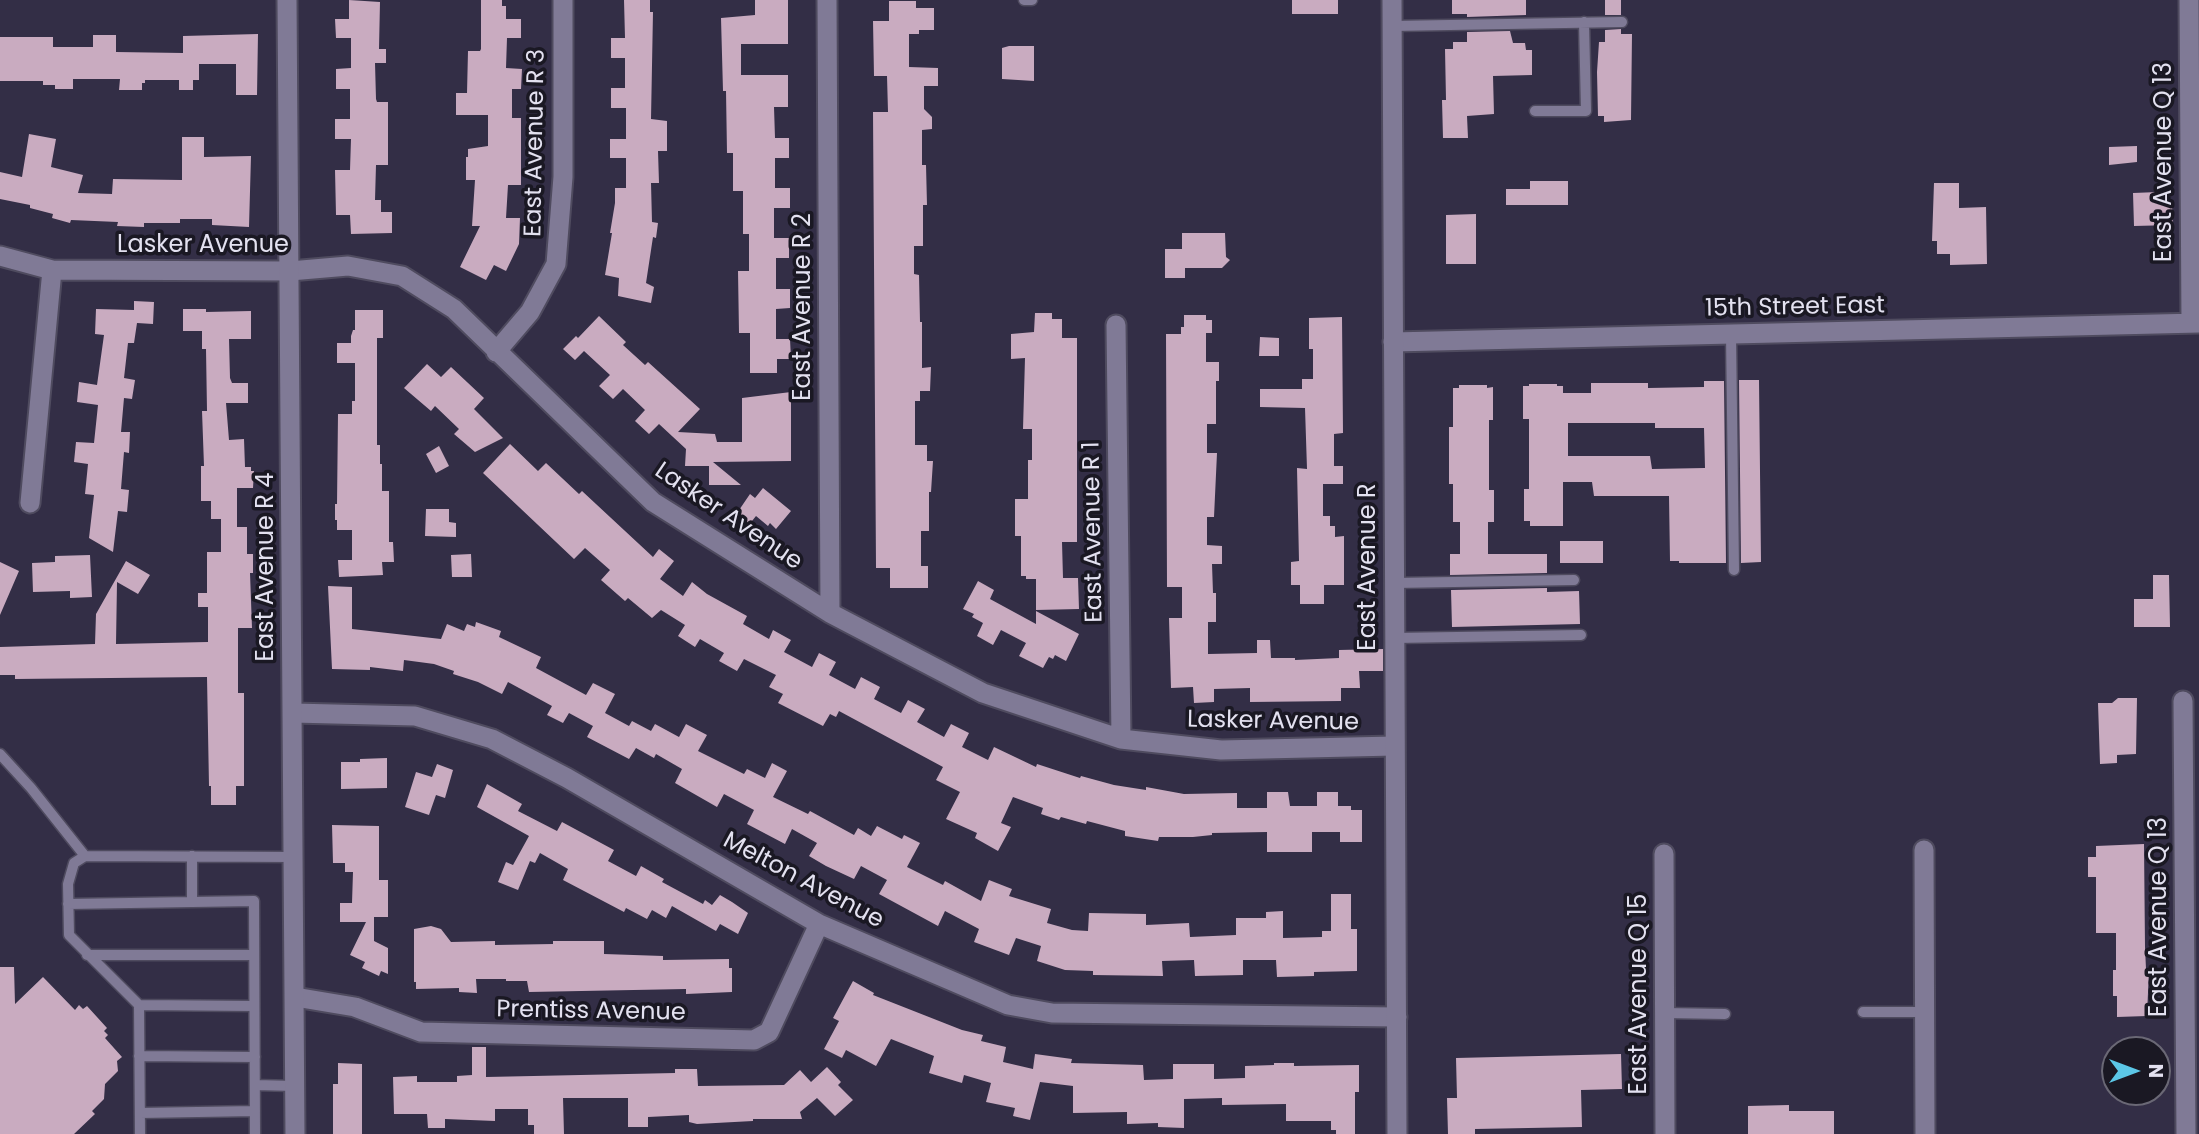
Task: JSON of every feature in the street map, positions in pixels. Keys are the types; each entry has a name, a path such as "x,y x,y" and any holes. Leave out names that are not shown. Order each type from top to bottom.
{"street":[{"name":"East Avenue R 4","path":"287,0 295,1134"},
{"name":"East Avenue R 3","path":"496,352 530,312 556,264 563,177 563,0"},
{"name":"East Avenue R 2","path":"827,0 830,613"},
{"name":"East Avenue R","path":"1392,0 1397,1134"},
{"name":"East Avenue Q 13","path":"2189,0 2195,323"},
{"name":"Lasker Avenue","path":"0,256 52,271 290,271 348,266 402,276 454,309 653,502 830,613 983,694 1121,739 1221,750 1394,746"},
{"path":"30,503 52,271"},
{"name":"15th Street East","path":"1393,342 2195,323"},
{"name":"East Avenue R 1","path":"1115,325 1121,739"},
{"name":"East Avenue Q 13","path":"2183,701 2192,1064 2186,1134"},
{"name":"Melton Avenue","path":"293,713 415,716 492,739 566,778 820,923 1009,1005 1052,1013 1397,1017"},
{"path":"1924,850 1925,1134"},
{"name":"East Avenue Q 15","path":"1664,854 1665,1134"},
{"name":"Prentiss Avenue","path":"295,997 355,1007 421,1032 754,1040 769,1032 820,923"}],"lane":[{"path":"1024,0 1032,0"},
{"path":"1535,111 1586,111 1584,22"},
{"path":"1392,26 1622,22"},
{"path":"1731,334 1734,570"},
{"path":"1394,583 1574,580"},
{"path":"1394,638 1581,635"},
{"path":"0,754 85,856"},
{"path":"254,1006 139,1005 69,934 68,884 74,863 85,856 294,857"},
{"path":"192,856 192,902"},
{"path":"68,904 254,901 255,1134"},
{"path":"87,955 254,955"},
{"path":"139,1005 140,1134"},
{"path":"1863,1012 1925,1012"},
{"path":"1664,1013 1725,1014"},
{"path":"139,1056 255,1057"},
{"path":"255,1085 295,1086"},
{"path":"140,1113 255,1111"}],"building":[{"path":"349,0 380,2 379,49 386,49 386,63 375,63 376,99 377,102 388,102 388,165 376,165 375,200 381,200 381,212 392,212 392,233 351,234 350,215 336,215 335,170 350,170 351,139 335,139 335,119 350,119 350,89 336,89 336,69 351,68 351,38 336,38 335,19 349,19"},
{"path":"481,0 502,0 502,6 506,6 506,19 521,19 521,38 507,38 506,68 522,69 521,89 512,89 512,118 521,118 521,185 508,185 506,218 520,218 519,244 506,271 494,265 486,280 460,267 480,226 472,226 475,180 466,180 466,157 468,149 488,146 488,115 456,115 456,93 467,93 468,51 481,49"},
{"path":"624,0 650,0 650,12 653,12 651,119 667,121 667,151 658,151 659,183 651,183 652,222 658,223 656,238 653,237 646,283 654,287 651,303 618,296 619,278 605,275 612,233 615,188 626,188 626,158 610,158 610,139 626,139 626,108 611,108 611,88 625,88 625,58 611,58 611,38 625,38"},
{"path":"755,0 788,0 788,44 741,44 741,75 788,75 788,107 774,107 775,138 789,138 789,158 775,158 775,188 790,188 790,208 774,208 774,238 789,238 789,258 776,258 776,289 790,289 790,308 776,309 776,339 790,339 791,359 777,359 777,373 750,373 750,333 739,333 738,271 749,271 749,234 743,234 743,191 733,191 733,153 727,153 726,91 723,91 721,18 755,15"},
{"path":"1292,0 1338,0 1338,14 1292,14"},
{"path":"1452,0 1526,0 1526,15 1467,17 1467,14 1452,14"},
{"path":"1605,0 1621,0 1621,15 1605,15"},
{"path":"889,1 916,1 916,8 934,8 934,30 919,30 919,34 909,34 909,67 938,68 938,86 924,86 924,109 932,117 932,129 922,130 922,165 926,165 927,205 923,205 923,246 914,246 914,274 919,275 922,368 931,367 930,391 920,391 920,401 915,401 915,445 927,445 927,461 933,461 929,492 929,531 921,531 921,566 928,566 928,588 890,588 890,568 876,568 873,112 888,112 887,76 874,76 873,21 889,21"},
{"path":"1621,29 1621,34 1632,34 1631,120 1604,122 1604,116 1598,116 1599,42 1605,42 1605,30"},
{"path":"1510,31 1513,43 1525,43 1526,50 1532,50 1532,75 1493,76 1494,114 1467,116 1468,138 1443,138 1442,100 1446,100 1445,49 1453,49 1453,42 1467,42 1467,32"},
{"path":"258,34 257,95 236,95 236,64 199,64 199,80 193,80 193,90 179,90 179,80 145,80 142,90 119,90 120,79 73,79 73,89 55,89 55,85 43,85 43,81 0,81 0,37 53,37 53,47 93,47 93,35 116,35 116,52 183,53 183,36"},
{"path":"1034,46 1034,81 1002,79 1002,48"},
{"path":"29,134 56,139 51,167 83,175 78,193 112,194 113,179 182,180 182,137 204,137 204,157 251,156 249,227 212,225 212,219 180,219 180,223 144,223 144,227 117,226 118,222 71,220 70,223 52,218 53,214 30,208 30,205 0,199 0,172 22,177"},
{"path":"2137,146 2137,162 2109,165 2109,147"},
{"path":"1530,181 1568,181 1568,205 1506,205 1506,189 1530,189"},
{"path":"1934,183 1959,183 1959,208 1986,207 1987,264 1950,265 1950,254 1937,254 1937,241 1932,241"},
{"path":"2158,192 2159,204 2172,204 2173,225 2134,226 2133,193"},
{"path":"1476,214 1476,264 1446,264 1446,215"},
{"path":"1182,233 1225,233 1226,257 1230,260 1222,268 1185,268 1185,278 1165,278 1165,249 1182,249"},
{"path":"134,301 154,302 153,324 137,323 134,343 128,343 124,378 135,380 132,399 124,398 121,432 130,432 129,453 124,452 121,489 129,490 127,512 118,511 113,552 89,538 94,495 85,494 88,464 74,462 76,442 94,443 98,405 77,402 79,382 97,385 104,335 95,334 96,309 134,310"},
{"path":"183,309 206,309 206,312 251,311 251,339 229,339 230,378 232,383 248,383 248,403 226,403 229,440 244,439 245,467 251,467 251,471 254,471 253,488 237,488 237,527 247,527 247,554 253,554 253,573 250,573 252,628 238,628 238,693 244,693 244,786 236,786 236,805 211,805 207,677 15,679 15,675 0,675 0,647 95,644 96,614 126,561 150,575 138,594 117,582 116,644 208,642 208,607 198,607 198,593 207,593 207,552 221,552 221,519 211,519 211,501 201,501 201,466 204,466 202,411 207,411 206,349 202,349 202,331 183,331"},
{"path":"355,310 383,310 383,338 377,338 377,445 380,445 382,491 389,491 389,542 393,542 394,562 382,562 383,575 339,577 338,560 352,560 352,530 337,530 335,520 338,414 352,414 352,401 355,401 355,363 337,363 337,343 351,343 355,330"},
{"path":"1035,313 1052,313 1052,319 1062,319 1062,338 1077,338 1077,542 1062,542 1063,578 1078,578 1079,609 1036,610 1036,579 1021,576 1021,536 1015,536 1015,499 1028,499 1028,460 1032,460 1032,429 1023,429 1025,358 1011,359 1011,334 1034,332"},
{"path":"1184,315 1206,315 1206,320 1212,320 1212,333 1206,333 1206,362 1219,362 1216,424 1207,424 1207,453 1217,453 1214,517 1207,517 1207,545 1222,546 1222,564 1212,564 1216,622 1208,622 1208,654 1257,653 1257,640 1270,640 1271,658 1295,660 1339,658 1339,650 1383,649 1383,671 1359,671 1360,688 1341,688 1341,701 1250,702 1250,688 1214,689 1214,702 1194,703 1193,687 1171,688 1169,618 1182,618 1182,587 1167,587 1166,334 1181,334"},
{"path":"599,316 626,342 623,345 645,365 648,362 700,409 678,432 715,434 717,442 742,442 742,398 791,392 791,461 713,462 741,485 709,485 709,466 685,466 686,449 659,424 649,434 635,421 645,410 623,389 613,399 599,386 610,375 584,351 575,360 563,349"},
{"path":"1342,317 1343,433 1334,434 1334,466 1343,466 1343,484 1323,484 1323,516 1330,516 1330,526 1335,526 1335,537 1344,536 1344,585 1324,585 1324,604 1300,604 1300,585 1291,585 1291,562 1299,561 1297,468 1307,469 1305,408 1260,407 1260,389 1302,389 1302,379 1313,379 1309,318"},
{"path":"1260,337 1279,338 1279,356 1259,356"},
{"path":"427,364 441,377 451,367 484,398 474,409 503,438 475,452 454,434 459,429 435,406 431,411 404,388"},
{"path":"1739,380 1759,380 1761,562 1741,563"},
{"path":"1704,381 1724,381 1726,563 1670,561 1669,496 1594,496 1592,482 1563,482 1563,526 1530,526 1530,521 1524,521 1524,489 1529,489 1529,419 1523,419 1523,386 1557,384 1563,386 1563,393 1591,393 1591,383 1648,383 1648,388 1704,387","holes":["1568,423 1655,423 1655,428 1704,428 1705,468 1652,469 1650,456 1568,456"]},
{"path":"1459,385 1493,387 1493,420 1489,420 1489,490 1494,490 1494,522 1488,522 1488,554 1547,554 1547,573 1450,575 1450,554 1460,554 1460,522 1453,522 1453,484 1449,484 1449,427 1453,427 1453,388 1459,388"},
{"path":"510,444 538,471 546,463 579,494 582,491 653,557 659,549 674,561 660,579 683,596 692,582 707,594 747,616 743,624 769,639 773,630 791,640 784,652 812,667 819,653 836,662 829,675 855,689 861,677 880,687 874,699 901,713 908,700 925,709 917,722 944,737 951,724 969,733 962,747 988,760 994,747 1036,767 1037,764 1080,778 1081,776 1114,785 1184,794 1237,793 1237,808 1267,808 1267,792 1288,792 1290,806 1317,806 1317,792 1338,792 1338,806 1351,806 1351,810 1362,810 1362,842 1340,842 1340,832 1312,832 1312,852 1267,852 1267,832 1159,837 1158,841 1125,836 1125,831 1087,821 1086,824 1061,817 1059,820 1041,814 1043,808 1013,797 1001,823 1011,827 998,851 975,838 977,833 946,819 960,792 936,780 943,767 839,711 836,717 830,714 823,726 778,703 783,694 769,687 776,675 744,659 737,671 719,661 724,653 700,639 695,647 678,636 685,625 661,610 652,618 628,598 625,601 601,580 610,570 585,548 574,559 483,473"},
{"path":"439,446 449,466 436,473 426,454"},
{"path":"763,488 791,511 776,529 756,516 748,526 735,516 750,494 755,498"},
{"path":"426,509 449,509 449,522 456,523 456,537 425,536"},
{"path":"1560,541 1603,541 1603,563 1560,563"},
{"path":"471,554 472,577 452,577 451,555"},
{"path":"90,555 92,597 70,598 70,591 33,592 32,563 55,562 55,556"},
{"path":"0,562 19,571 0,615"},
{"path":"2153,575 2169,575 2170,627 2134,627 2134,599 2153,599"},
{"path":"978,581 994,590 990,599 1036,624 1036,611 1079,634 1066,661 1055,655 1053,659 1049,657 1043,668 1019,656 1026,643 1001,630 993,645 977,636 983,623 972,617 974,614 963,609"},
{"path":"328,586 352,587 352,629 441,639 447,624 464,631 467,624 475,627 476,622 501,631 499,637 541,657 536,668 586,695 593,683 615,694 605,713 629,726 632,721 651,731 655,724 679,737 686,724 707,735 698,751 744,774 747,769 765,778 772,763 787,771 773,797 808,814 810,811 854,835 858,828 871,836 877,826 902,839 904,835 920,843 907,867 943,885 945,881 981,901 989,880 1012,889 1009,896 1051,909 1047,923 1088,931 1089,913 1146,914 1146,925 1189,923 1190,937 1236,935 1236,918 1266,918 1266,912 1283,911 1283,938 1322,937 1322,931 1331,931 1331,894 1351,894 1351,929 1357,929 1357,971 1314,972 1314,976 1277,977 1276,960 1243,960 1243,975 1195,976 1194,960 1162,961 1163,976 1093,975 1093,971 1065,970 1037,961 1041,946 1016,938 1009,955 974,942 979,929 945,911 938,926 879,894 887,880 861,866 854,879 826,866 809,856 817,843 792,829 785,844 747,824 754,810 724,794 717,807 675,783 682,769 656,754 654,758 636,748 629,759 587,737 593,726 569,713 563,723 547,715 552,706 508,682 502,694 434,664 404,660 403,671 370,667 370,670 332,669"},
{"path":"1547,588 1547,592 1579,591 1580,624 1452,627 1451,590"},
{"path":"2118,698 2137,698 2136,754 2117,755 2117,763 2100,764 2098,703 2112,703"},
{"path":"387,758 387,788 341,789 341,762"},
{"path":"437,764 453,770 445,798 436,795 429,815 405,807 416,772 432,777"},
{"path":"487,784 522,804 518,811 557,831 562,822 614,850 608,861 636,876 641,866 664,879 662,882 703,904 705,900 712,905 720,895 732,902 748,913 738,934 720,924 716,931 672,906 666,918 652,910 647,919 626,908 624,912 563,880 568,869 540,853 535,863 530,861 518,890 498,882 506,862 513,865 529,836 477,807"},
{"path":"332,825 379,826 379,880 388,880 388,917 374,917 374,941 388,948 388,974 381,971 379,976 362,968 365,962 350,955 366,922 340,922 340,903 352,903 353,872 345,872 345,863 333,863"},
{"path":"2144,844 2145,947 2146,969 2149,969 2147,1016 2117,1017 2117,996 2113,996 2116,933 2096,933 2096,877 2088,877 2088,857 2096,857 2096,846"},
{"path":"431,926 441,929 451,942 495,941 495,945 604,941 604,954 663,956 663,960 729,959 729,968 732,968 732,992 686,994 686,989 529,992 527,981 506,979 476,979 477,993 459,992 459,988 416,989 414,929"},
{"path":"0,967 14,967 15,1004 43,977 75,1010 79,1005 83,1009 87,1006 107,1028 104,1031 108,1035 105,1038 122,1057 117,1061 118,1071 105,1084 104,1099 92,1111 95,1114 74,1134 0,1134"},
{"path":"853,981 874,993 873,995 962,1030 983,1035 981,1041 1006,1047 1003,1062 1033,1069 1035,1054 1072,1059 1071,1063 1143,1065 1144,1080 1173,1079 1173,1064 1214,1064 1214,1079 1245,1078 1245,1066 1274,1063 1294,1063 1294,1066 1359,1065 1359,1092 1355,1092 1355,1134 1336,1134 1336,1130 1331,1130 1331,1121 1286,1121 1286,1104 1222,1105 1222,1098 1184,1099 1184,1128 1158,1127 1158,1123 1127,1124 1127,1112 1073,1113 1073,1086 1040,1082 1030,1120 1013,1116 1015,1108 986,1102 991,1083 964,1075 962,1083 929,1073 934,1056 891,1039 876,1066 846,1050 842,1058 824,1049 839,1021 833,1018"},
{"path":"472,1047 486,1047 486,1077 675,1073 675,1069 697,1069 698,1086 784,1085 800,1070 811,1082 827,1067 841,1082 838,1085 853,1100 835,1116 817,1098 800,1112 802,1119 753,1119 697,1124 689,1122 689,1115 648,1117 648,1127 628,1127 628,1098 563,1098 564,1134 534,1134 534,1125 528,1125 528,1109 495,1109 495,1121 445,1119 445,1128 428,1128 427,1114 394,1114 393,1077 417,1076 417,1082 457,1082 457,1076 472,1075"},
{"path":"1621,1054 1622,1089 1581,1090 1582,1127 1475,1129 1475,1134 1448,1134 1447,1098 1457,1098 1456,1058"},
{"path":"338,1063 362,1064 362,1134 333,1134 333,1084 338,1084"},
{"path":"1789,1105 1789,1111 1834,1111 1834,1134 1748,1134 1748,1106"}]}
